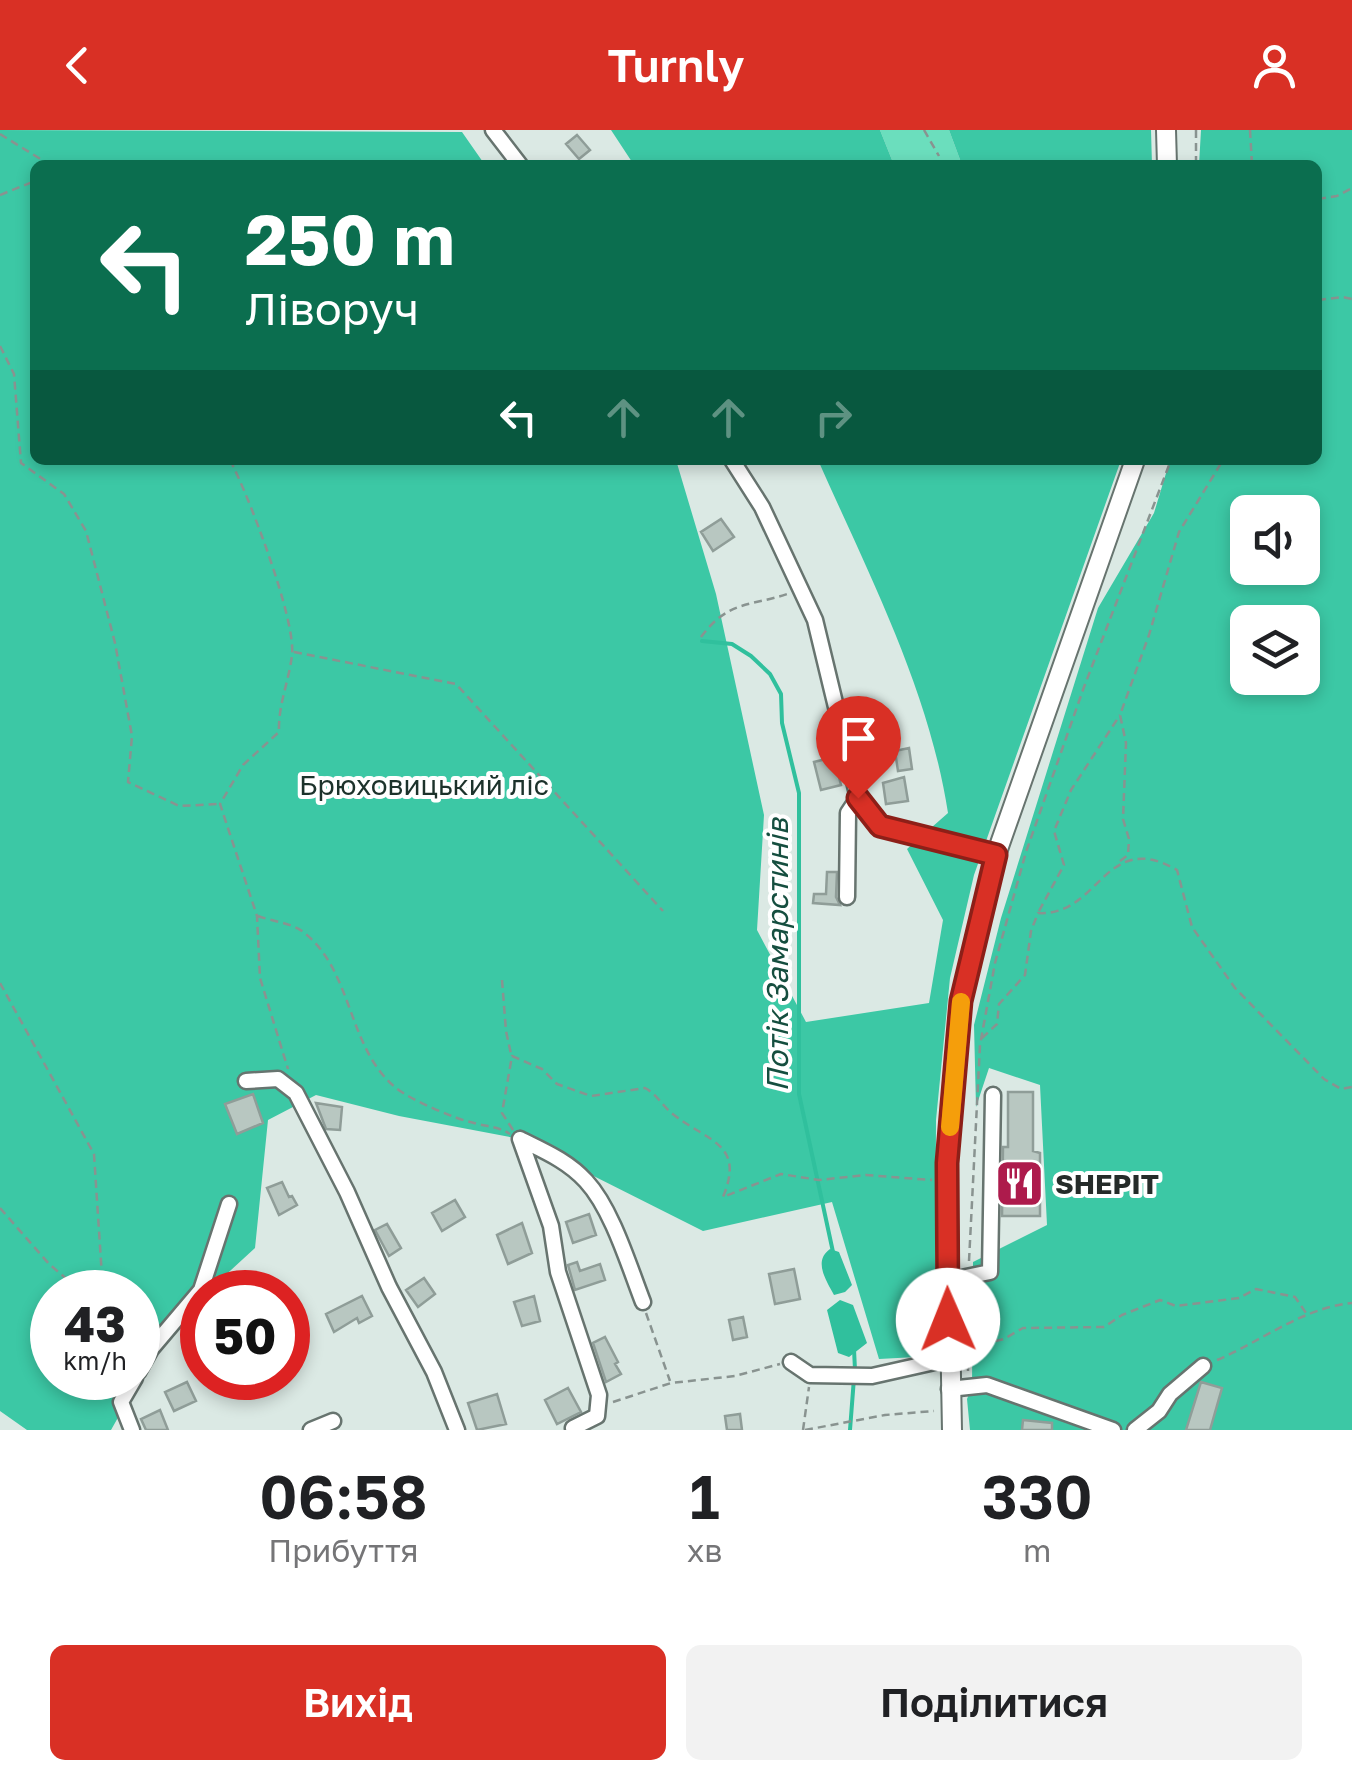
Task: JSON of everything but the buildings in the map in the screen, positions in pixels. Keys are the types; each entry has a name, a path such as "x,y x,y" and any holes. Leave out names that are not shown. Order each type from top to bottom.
{"main road":[{"path":"1166,130 1167,160"},
{"path":"952,1430 950,1410 958,1388 948,1360 947,1196 961,1001 996,855 1133,465"}],"street":[{"path":"493,130 516,160"},
{"path":"735,465 762,506 815,620 858,798 880,826 996,855"},
{"path":"848,897 848,813 858,798"},
{"path":"246,1081 278,1079 296,1093 434,1372 457,1430"},
{"path":"947,1281 990,1272 992,1095"},
{"path":"520,1140 565,1162 588,1183 604,1209 643,1302"},
{"path":"520,1140 551,1226 558,1272 599,1395 597,1416 572,1429"},
{"path":"160,1337 200,1290 229,1204"},
{"path":"791,1362 810,1375 872,1376 948,1360"},
{"path":"1135,1430 1202,1366"},
{"path":"958,1388 987,1385 1113,1430"},
{"path":"122,1400 132,1430"},
{"path":"311,1430 332,1420"}],"path":[{"path":"924,130 939,156"},
{"path":"1196,130 1196,160"},
{"path":"1250,130 1252,160"},
{"path":"0,134 42,160"},
{"path":"0,194 30,183"},
{"path":"1322,198 1352,188"},
{"path":"1322,300 1352,299"},
{"path":"0,346 14,374 22,463 64,494 86,531 115,643 132,736 128,782 178,806 220,804"},
{"path":"232,465 284,601 292,652 278,713 279,732 243,765 220,804 257,916 260,978 296,1093"},
{"path":"958,1388 968,1347 980,1044 995,964 1026,852 1169,465"},
{"path":"980,1044 997,1024 1000,1004 1025,974 1031,931 1064,865 1054,831 1071,790 1120,715 1179,532 1220,465"},
{"path":"701,637 714,618 740,603 772,600 800,589"},
{"path":"292,652 456,684 663,911"},
{"path":"1038,913 1058,914 1076,904 1128,855 1129,839 1123,818 1126,743 1120,715"},
{"path":"1119,862 1158,860 1177,870 1192,927 1235,988 1324,1079 1341,1089 1352,1087"},
{"path":"257,916 301,930 334,968 357,1032 375,1067 399,1090 474,1124 496,1125 520,1140"},
{"path":"502,980 512,1056 502,1112 520,1140"},
{"path":"0,983 94,1154 102,1270"},
{"path":"512,1056 542,1069 558,1084 591,1096 645,1088 652,1091 670,1112 724,1148 732,1163 723,1197 781,1174 817,1179 866,1175 884,1179 930,1178 947,1196"},
{"path":"0,1208 57,1270"},
{"path":"968,1347 1004,1339 1024,1328 1104,1327 1160,1300 1176,1306 1238,1298 1256,1290 1294,1298 1306,1313"},
{"path":"643,1302 670,1383"},
{"path":"1202,1366 1250,1346 1306,1313 1352,1303"},
{"path":"598,1406 670,1383 735,1376 791,1362"},
{"path":"810,1375 804,1430 854,1420 950,1410"}],"shaded area":[{"path":"880,130 949,130 960,160 892,160"},
{"path":"830,1249 839,1252 852,1285 834,1295 822,1265"},
{"path":"840,1300 853,1305 867,1343 849,1357 838,1353 827,1310"}],"green space":[{"name":"Брюховицький ліс","path":"0,130 462,132 482,160 30,160 30,465 677,465 716,594 764,815 757,930 806,1022 929,1003 943,920 907,849 948,813 927,721 912,677 820,465 1119,465 974,875 950,978 936,1120 935,1356 879,1359 832,1202 703,1231 520,1139 399,1116 316,1095 268,1120 255,1248 231,1270 180,1270 180,1317 160,1343 160,1270 30,1270 30,1400 128,1400 111,1430 27,1430 0,1411"},
{"path":"611,130 880,130 892,160 631,160"},
{"path":"949,130 1151,130 1152,160 960,160"},
{"path":"1201,130 1352,130 1352,1430 970,1430 967,1399 972,1387 973,1262 1047,1225 1040,1085 989,1068 976,1107 974,1025 1001,918 1098,608 1154,513 1168,465 1322,465 1322,160 1199,160"}],"waterway":[{"name":"Потік Замарстинів","path":"702,641 732,644 751,656 770,674 781,694 782,723 799,793 799,1094 833,1252"},
{"name":"Потік Замарстинів","path":"854,1349 855,1370"},
{"name":"Потік Замарстинів","path":"850,1430 854,1378"}],"slow traffic":[{"path":"950,1127 961,1002"}],"place":[{"name":"SHEPIT","path":"1020,1184"}],"route":[{"path":"858,798 880,826 996,855 961,1001 947,1163 948,1320"}]}
